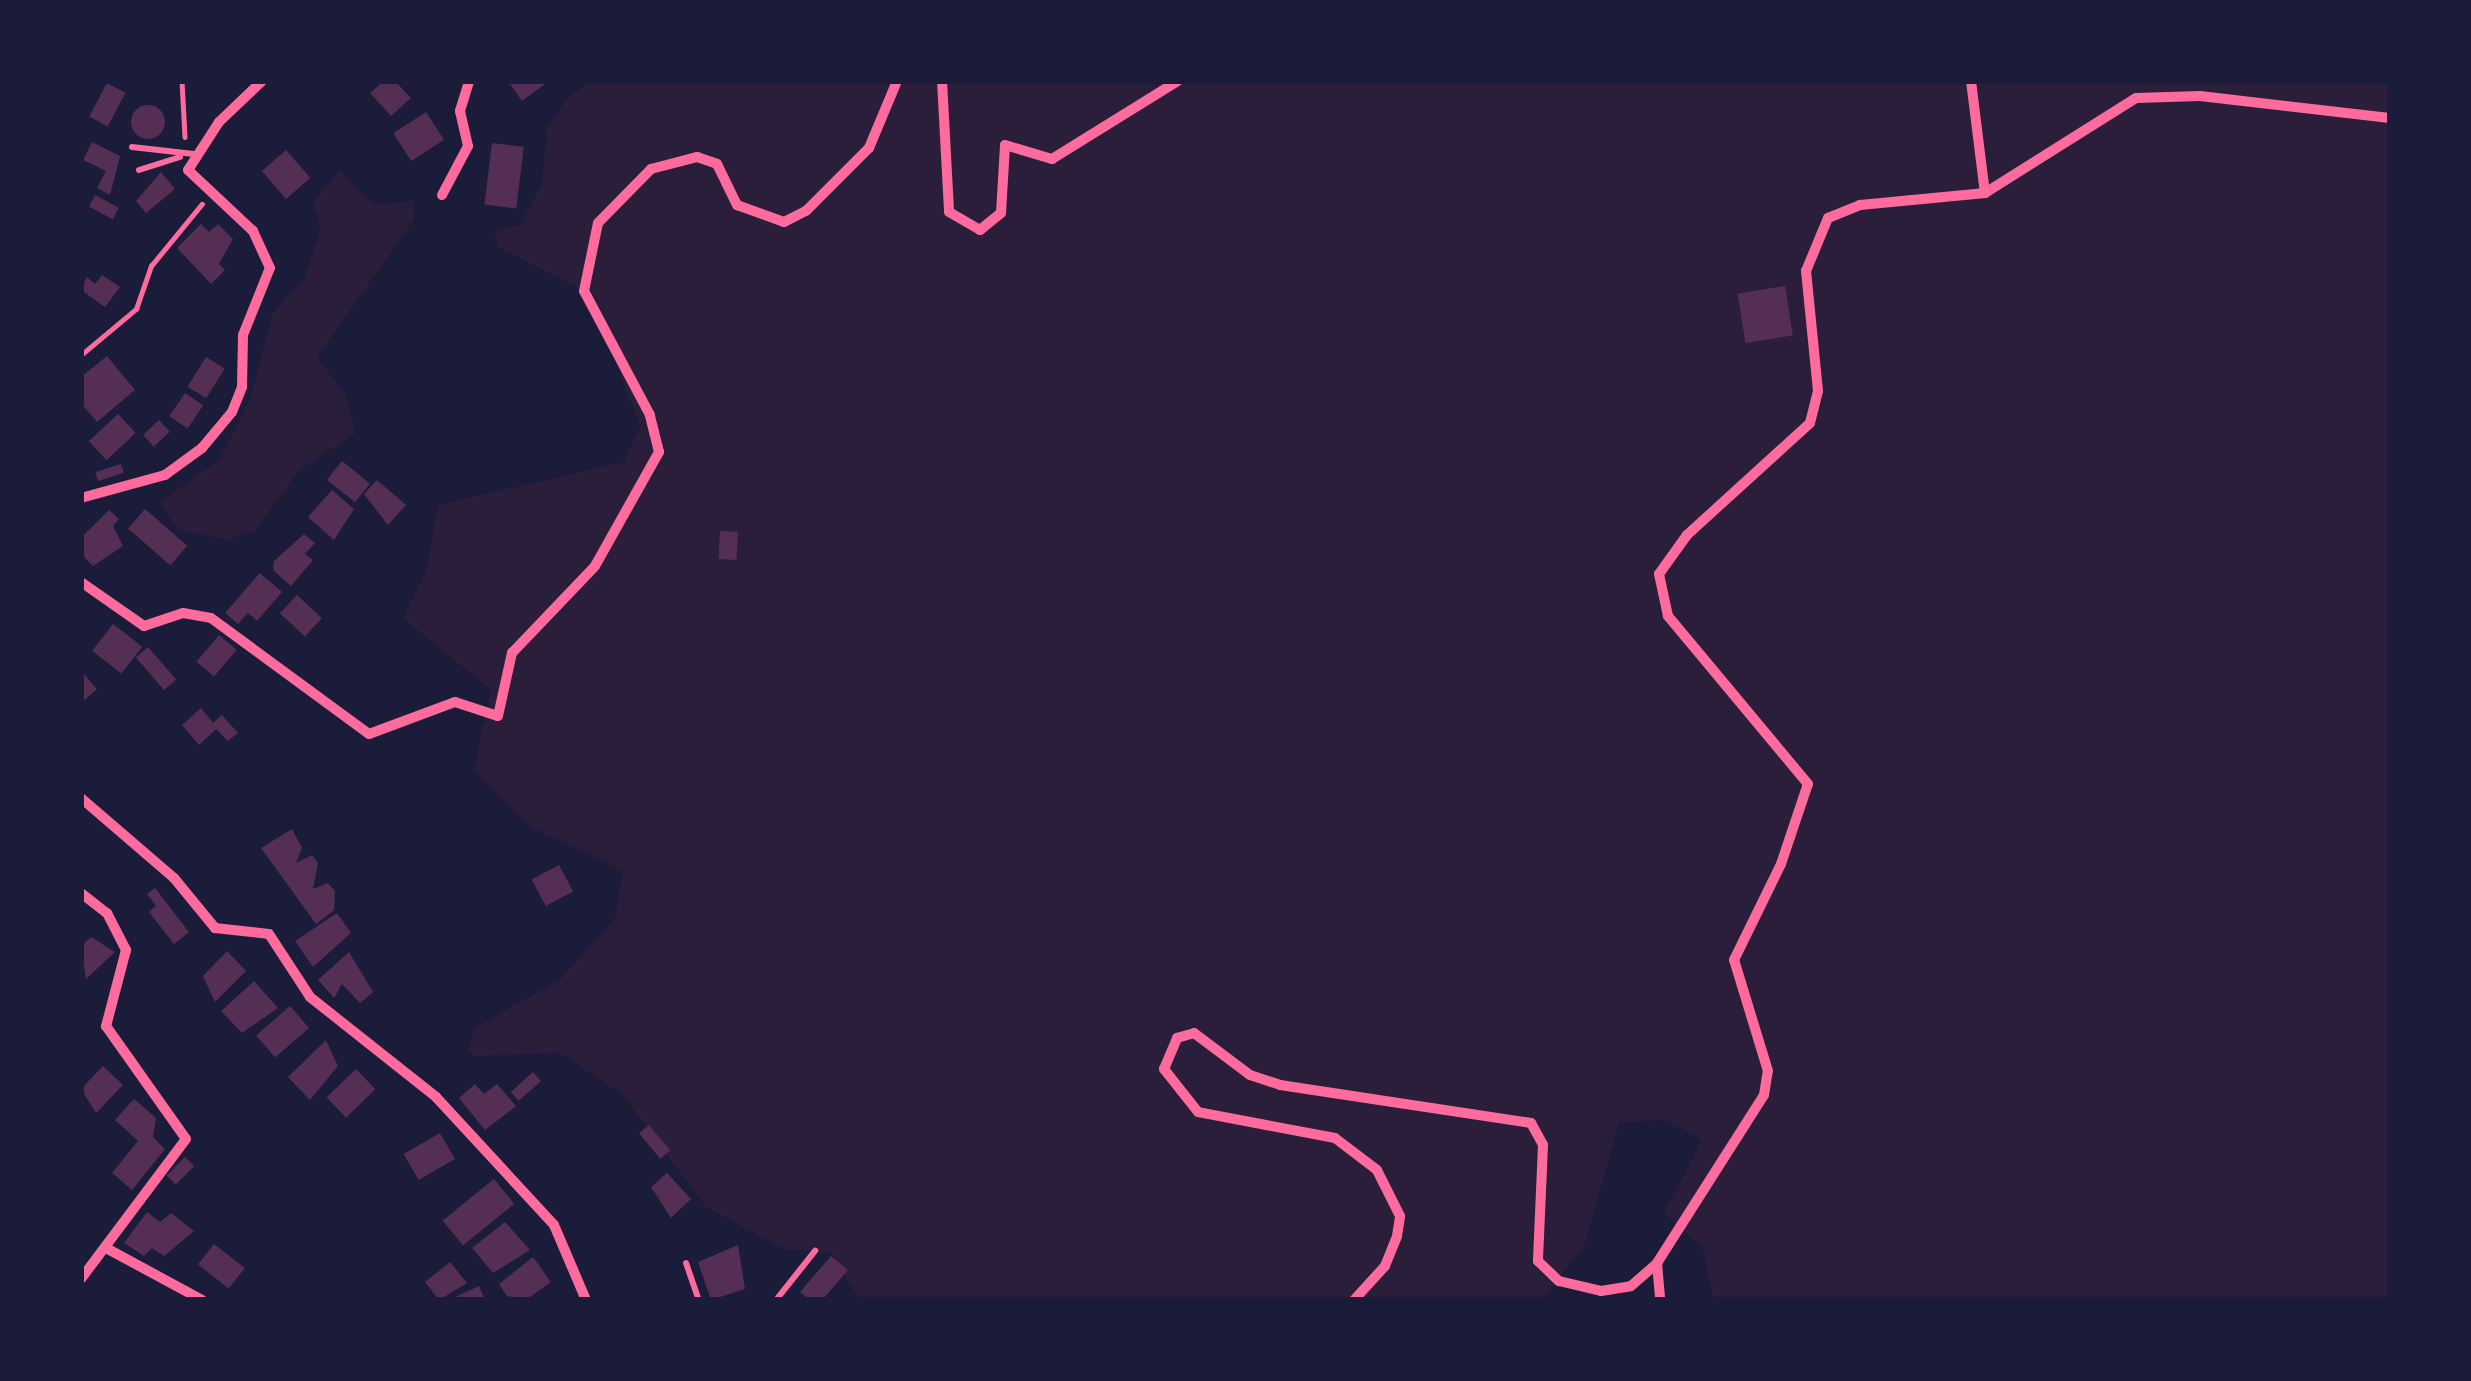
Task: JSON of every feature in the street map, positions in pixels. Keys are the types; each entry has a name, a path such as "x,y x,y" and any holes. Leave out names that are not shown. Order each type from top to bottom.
{"street":[{"path":"81,498 165,475 202,448 232,412 242,388 243,335 271,268 253,231 189,175 188,154 262,81"},
{"path":"442,195 468,146 460,111 469,81"},
{"path":"81,582 144,626 183,614 211,617 369,734 454,702 498,716 512,653 585,580 659,452 650,415 584,291 598,224 615,197 651,169 698,158 717,164 736,205 784,222 806,211 869,148 897,81"},
{"path":"942,81 949,212 980,230 1001,213 1005,146 1052,160 1178,81"},
{"path":"1971,81 1984,193"},
{"path":"1354,1300 1385,1266 1397,1236 1400,1216 1377,1170 1335,1138 1198,1112 1164,1069 1177,1038 1194,1033 1250,1075 1280,1085 1531,1123 1544,1145 1534,1249 1544,1271 1601,1291 1630,1286 1657,1263 1769,1083 1734,960 1781,864 1808,784 1668,616 1659,574 1687,535 1810,423 1818,391 1806,271 1828,218 1889,200 1984,193 2136,98 2222,98 2390,118"},
{"path":"81,798 174,878 215,928 269,934 310,997 436,1097 554,1225 586,1300"},
{"path":"81,893 107,913 126,950 106,1026 186,1139 81,1279"},
{"path":"106,1248 202,1300"},
{"path":"1657,1263 1660,1300"}],"lane":[{"path":"132,147 188,154"},
{"path":"139,170 188,154"},
{"path":"776,1300 815,1251"},
{"path":"686,1263 699,1300"}],"path":[{"path":"182,81 188,154"},
{"path":"81,355 136,309 151,266 210,196"}],"shaded area":[{"path":"593,81 2390,81 2390,1300 1714,1300 1702,1247 1664,1213 1702,1140 1666,1120 1619,1123 1584,1247 1541,1300 859,1300 831,1251 785,1250 705,1206 623,1095 560,1053 474,1056 467,1051 476,1027 561,979 615,918 623,871 531,827 474,771 491,690 403,618 426,571 438,505 624,462 640,427 591,295 499,247 494,232 520,225 542,184 547,127 569,96"},
{"path":"339,170 373,204 413,201 414,220 317,357 346,396 356,433 299,470 255,531 226,540 177,529 160,502 218,461 249,403 272,314 305,277 320,232 314,202"}],"building":[{"path":"384,81 395,81 411,98 391,116 370,93"},
{"path":"508,81 549,81 522,101"},
{"path":"107,83 126,93 108,126 89,117"},
{"path":"148,105 160,110 165,122 160,134 148,139 136,134 131,122 136,110"},
{"path":"426,112 444,140 411,161 393,133"},
{"path":"92,142 120,156 110,195 97,188 106,171 83,160"},
{"path":"492,143 524,147 516,208 484,205"},
{"path":"286,150 310,178 286,199 262,171"},
{"path":"161,172 175,189 146,213 136,201"},
{"path":"95,195 119,208 113,219 89,206"},
{"path":"201,224 209,232 218,224 233,239 219,264 225,270 211,284 177,248"},
{"path":"102,275 120,287 105,307 81,290 87,277 95,284"},
{"path":"1785,286 1793,335 1745,343 1738,294"},
{"path":"107,356 135,390 97,422 81,403 81,377"},
{"path":"206,357 225,369 206,398 187,387"},
{"path":"185,393 203,405 188,429 169,416"},
{"path":"118,414 136,433 106,460 89,441"},
{"path":"159,420 170,432 154,447 143,435"},
{"path":"342,461 370,484 355,502 327,480"},
{"path":"121,464 124,473 98,481 95,472"},
{"path":"377,480 406,505 388,525 364,494"},
{"path":"332,490 354,509 334,540 308,517"},
{"path":"145,509 187,546 170,565 128,529"},
{"path":"109,510 119,519 113,526 123,546 93,566 81,554 81,538"},
{"path":"720,531 738,532 737,560 719,559"},
{"path":"304,534 315,543 305,554 313,560 291,586 273,570 274,561"},
{"path":"260,573 282,592 257,621 248,613 238,624 225,613"},
{"path":"297,595 322,618 305,636 280,613"},
{"path":"113,624 142,647 121,674 92,651"},
{"path":"219,635 237,650 214,677 197,662"},
{"path":"148,647 176,679 164,690 136,657"},
{"path":"81,671 97,689 81,703"},
{"path":"201,708 213,723 222,715 238,733 228,741 216,729 199,745 182,725"},
{"path":"292,829 302,848 296,863 312,855 318,863 313,889 328,883 335,891 334,910 316,924 261,848"},
{"path":"559,865 573,891 546,906 532,880"},
{"path":"155,888 189,932 174,944 149,912 156,906 147,894"},
{"path":"337,913 351,933 313,967 295,941"},
{"path":"91,937 115,952 86,979 81,946"},
{"path":"227,951 246,971 215,1002 203,976"},
{"path":"349,952 373,992 360,1003 342,984 334,998 318,980"},
{"path":"254,981 278,1008 242,1033 221,1011"},
{"path":"290,1006 309,1028 275,1057 256,1036"},
{"path":"326,1040 338,1066 310,1100 288,1077"},
{"path":"103,1066 123,1085 96,1113 81,1089"},
{"path":"356,1069 375,1089 346,1118 327,1097"},
{"path":"533,1072 541,1081 519,1101 511,1092"},
{"path":"475,1084 484,1094 497,1084 516,1106 485,1130 459,1098"},
{"path":"134,1099 156,1118 153,1137 165,1149 132,1190 112,1173 138,1141 115,1120"},
{"path":"649,1125 670,1150 660,1159 639,1133"},
{"path":"440,1133 455,1159 419,1180 404,1154"},
{"path":"185,1157 194,1166 176,1185 167,1175"},
{"path":"667,1173 691,1199 671,1218 651,1187"},
{"path":"494,1179 514,1204 463,1245 443,1221"},
{"path":"147,1212 160,1222 171,1213 194,1231 164,1256 152,1248 144,1256 124,1243"},
{"path":"505,1222 530,1250 493,1273 472,1248"},
{"path":"214,1244 245,1268 229,1288 198,1264"},
{"path":"738,1245 745,1289 711,1300 698,1262"},
{"path":"831,1256 848,1270 823,1299 810,1300 800,1292"},
{"path":"533,1257 551,1282 527,1299 507,1296 499,1284"},
{"path":"450,1262 467,1283 439,1300 425,1282"},
{"path":"479,1286 485,1300 449,1300"}]}
